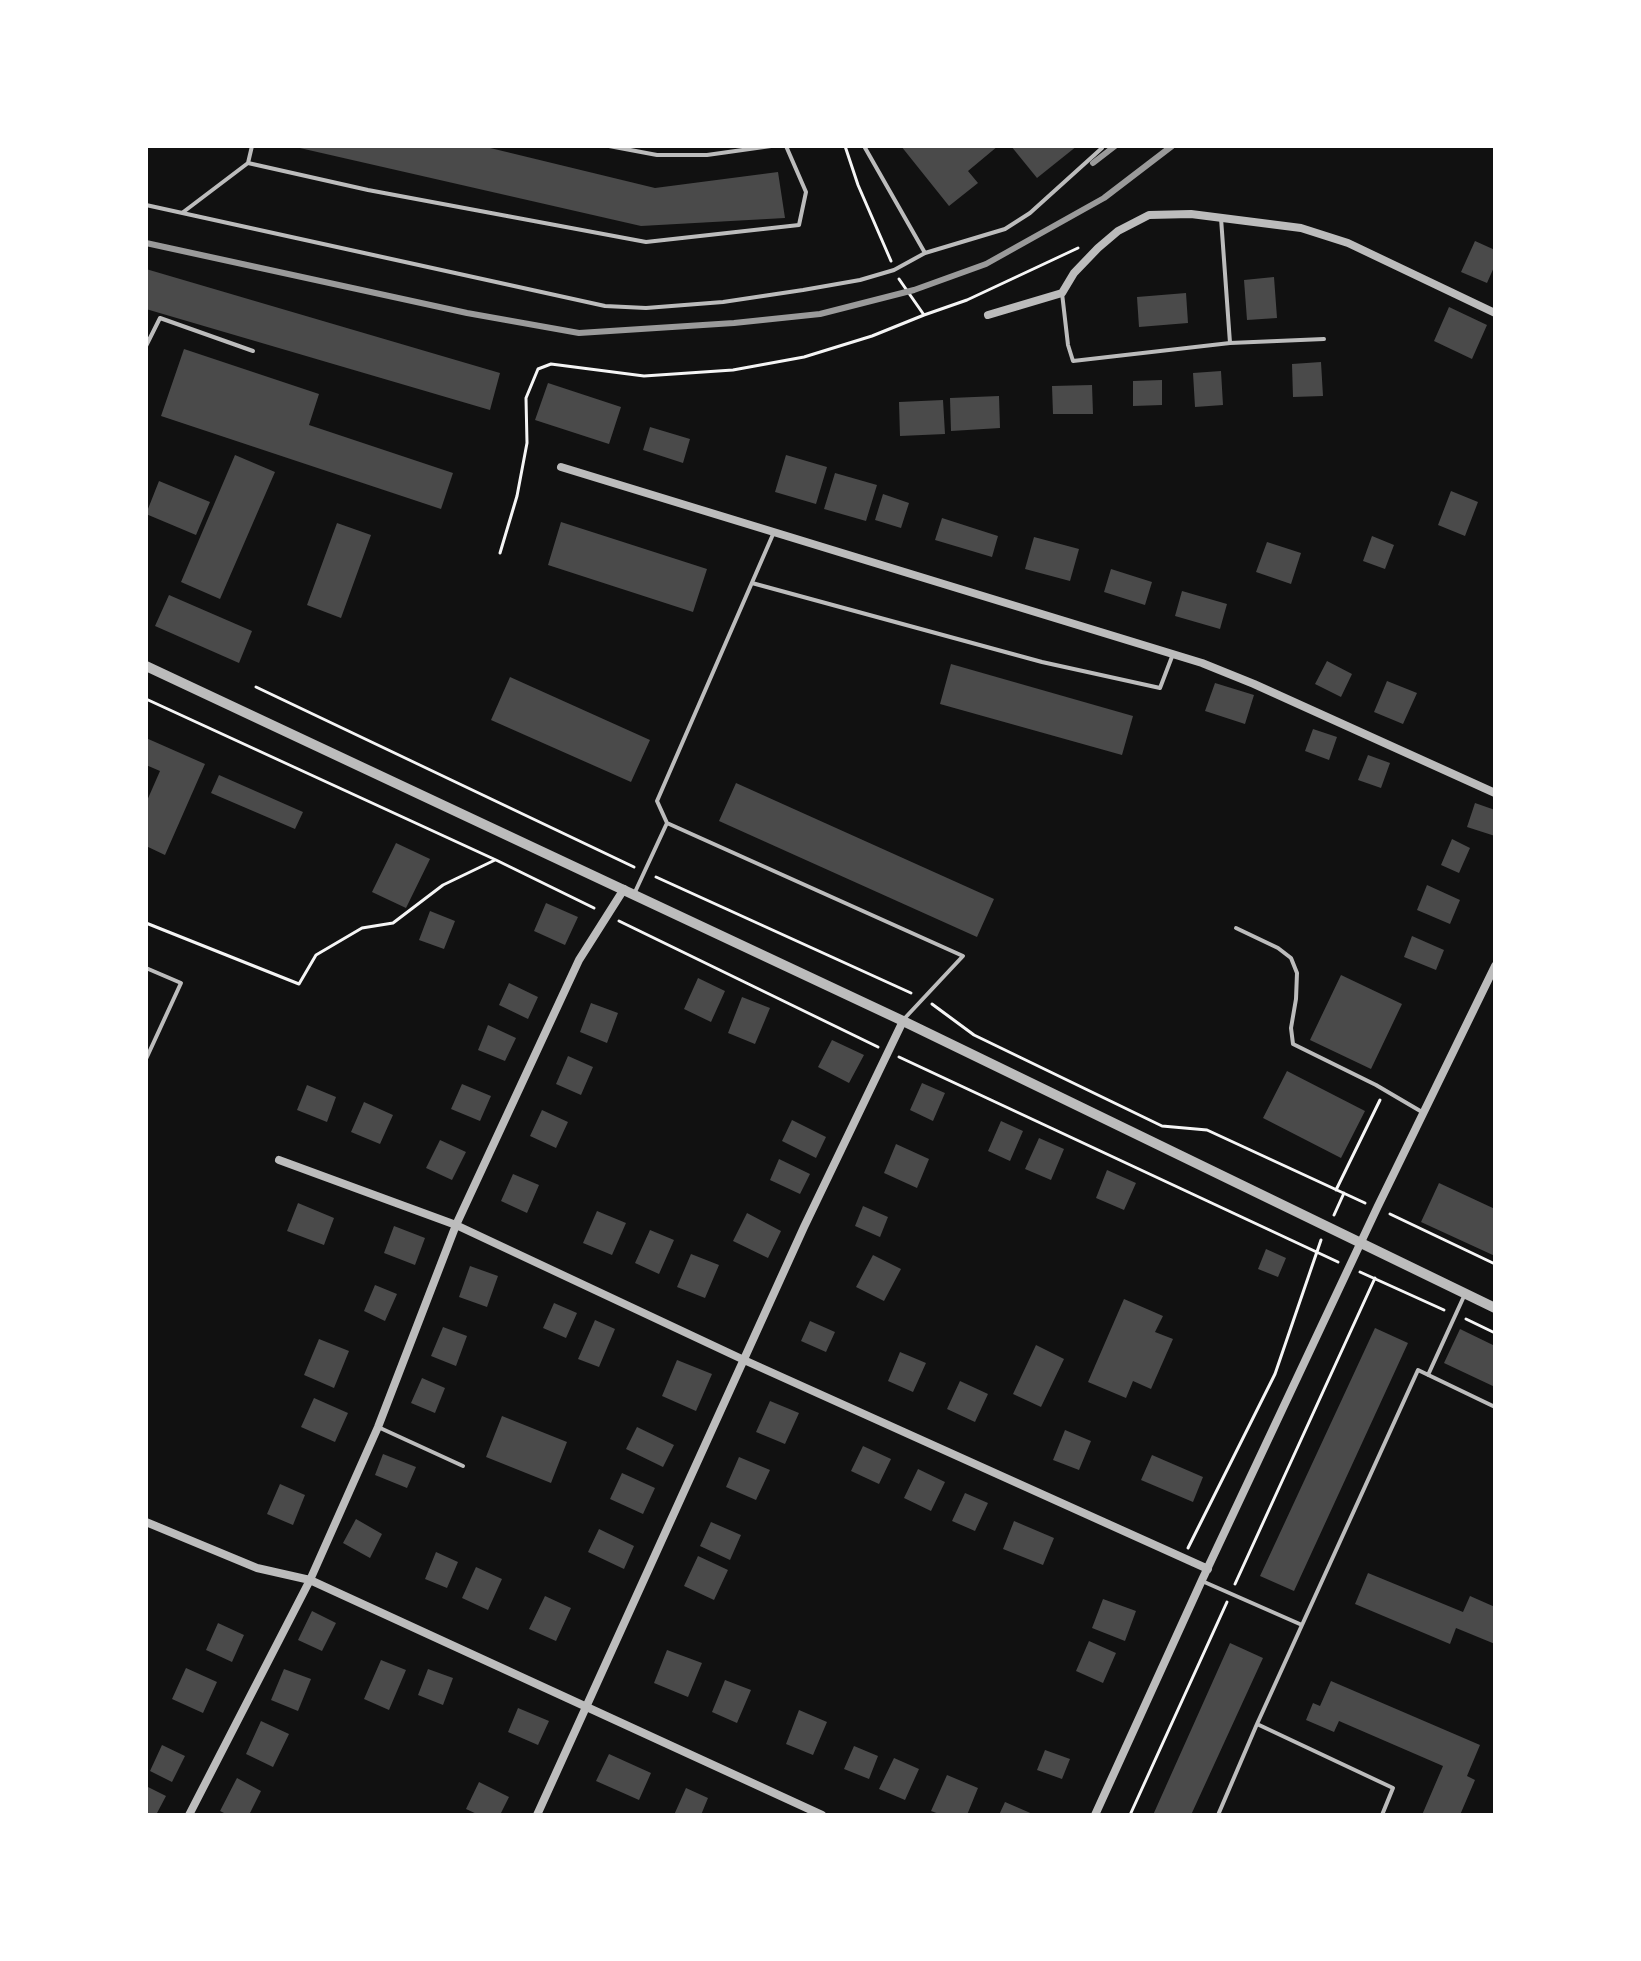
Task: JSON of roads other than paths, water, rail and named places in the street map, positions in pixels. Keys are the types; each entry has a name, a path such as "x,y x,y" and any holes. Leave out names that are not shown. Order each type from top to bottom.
{"street":[{"path":"988,315 1062,293 1074,273 1098,248 1118,231 1149,215 1221,217 1301,228 1348,243 1495,313"},
{"path":"561,467 1173,654 1254,684 1495,793"},
{"path":"146,666 903,1021 1495,1308"},
{"path":"189,1815 310,1580 378,1427 456,1225 579,960 608,915 629,892"},
{"path":"1095,1815 1377,1208 1495,966"},
{"path":"537,1815 744,1360 903,1021"},
{"path":"279,1160 456,1225 744,1360 1208,1569"},
{"path":"146,1522 257,1568 310,1580 822,1815"}],"lane":[{"path":"182,213 248,163 252,146"},
{"path":"609,146 657,155 707,155 771,146"},
{"path":"248,163 368,190 646,242 799,225 806,192 786,146"},
{"path":"864,146 925,253"},
{"path":"146,205 605,306 646,308 723,302 803,290 860,280 894,270 925,253 1005,229 1030,213 1102,148"},
{"path":"1221,217 1230,343"},
{"path":"1062,293 1073,361 1230,343 1324,339"},
{"path":"146,346 160,318 253,351"},
{"path":"774,532 657,801 667,823 963,956 903,1021"},
{"path":"752,583 1042,662 1160,688 1173,654"},
{"path":"629,892 644,872 667,823"},
{"path":"1236,928 1278,948 1291,958 1297,973 1291,1028 1293,1044 1425,1113"},
{"path":"146,968 181,983 146,1059"},
{"path":"1428,1375 1465,1294"},
{"path":"1218,1815 1418,1370 1495,1407"},
{"path":"378,1427 463,1466"},
{"path":"1202,1580 1302,1625"},
{"path":"1257,1724 1393,1788 1382,1815"}],"railway":[{"path":"1093,163 1115,146"},
{"path":"146,243 467,313 579,333 734,323 820,314 914,290 986,264 1104,198 1172,146"}]}
